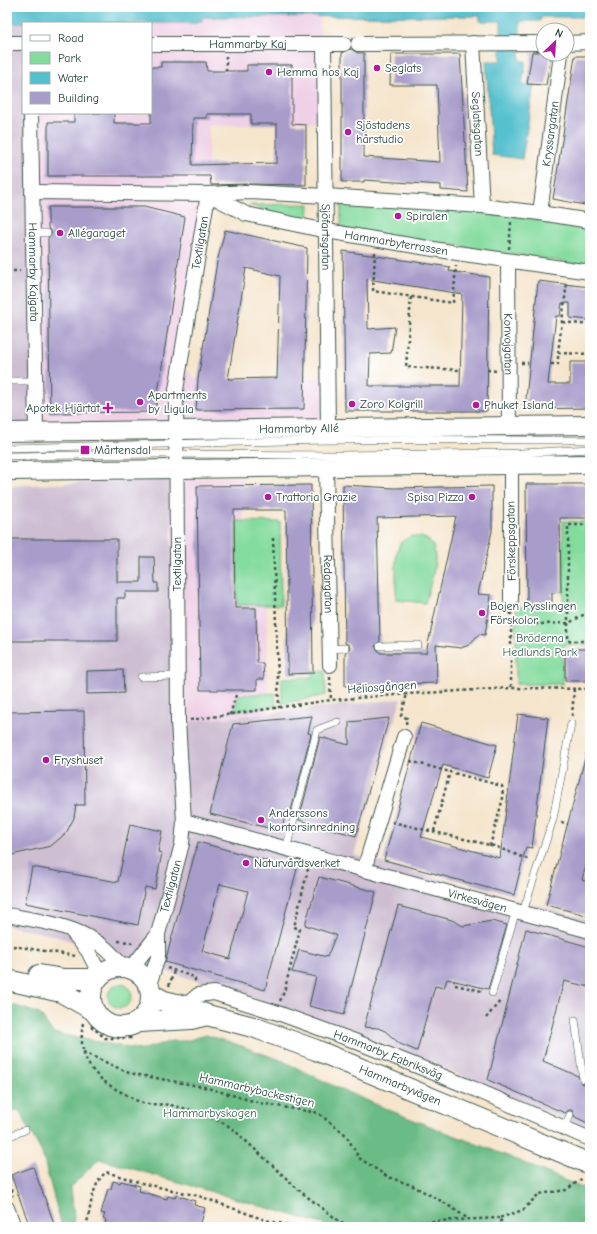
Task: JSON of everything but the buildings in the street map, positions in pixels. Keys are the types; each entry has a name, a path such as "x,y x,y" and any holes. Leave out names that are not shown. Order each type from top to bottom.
{"main road":[{"path":"7,969 64,979 98,977 115,967 126,967"},
{"name":"Hammarbyvägen","path":"126,967 144,978 164,1001 191,1000 207,1015 253,1027 316,1050 587,1171"},
{"path":"89,1014 90,994 98,977"},
{"name":"Hammarbyvägen","path":"7,980 61,992 89,1014 113,1027 131,1026 139,1022 191,1019 207,1015"},
{"path":"139,1022 149,1010 156,991"}],"street":[{"path":"575,43 590,42"},
{"path":"7,43 22,43"},
{"name":"Seglatsgatan","path":"473,43 482,206"},
{"path":"358,44 535,43"},
{"name":"Hammarby Kaj","path":"152,44 344,44"},
{"name":"Sjöfartsgatan","path":"324,44 328,430"},
{"name":"Kryssargatan","path":"540,213 560,62"},
{"name":"Hammarby Kajgata","path":"31,114 36,432"},
{"name":"Hammarbyterrassen","path":"32,192 208,194 249,192 326,196 482,206 590,221"},
{"name":"Hammarbyterrassen","path":"208,194 246,214 327,231 508,261 590,272"},
{"name":"Textilgatan","path":"156,991 158,934 182,844 184,821 177,676 176,390 208,194"},
{"name":"Konvojgatan","path":"508,261 509,427"},
{"name":"Hammarby Allé","path":"7,471 328,430 590,426"},
{"name":"Hammarby Allé","path":"7,432 36,432 326,467 590,464"},
{"name":"Förskeppsgatan","path":"510,465 511,600"},
{"name":"Redargatan","path":"326,467 330,665"},
{"path":"364,870 404,737"},
{"name":"Virkesvägen","path":"184,821 590,931"},
{"path":"7,915 70,928 90,937 103,946 126,967"},
{"path":"70,928 88,951 98,977"},
{"name":"Textilgatan","path":"126,967 137,961 158,934"},
{"name":"Hammarby Fabriksväg","path":"191,1000 214,992 275,1012 352,1040 465,1085 590,1139"},
{"path":"7,1208 14,1227"}],"lane":[{"path":"33,233 47,233"},
{"path":"7,381 35,381"},
{"path":"7,456 177,450 293,440 590,440"},
{"path":"7,448 177,450 340,455 522,453 590,450"},
{"path":"380,646 418,645"},
{"path":"329,648 345,648"},
{"path":"141,677 177,676"},
{"path":"286,849 317,730 338,722"},
{"path":"492,993 553,819 571,724"},
{"path":"575,1020 583,1079"},
{"path":"565,1129 570,1115"},
{"path":"7,1137 24,1130"}],"path":[{"path":"508,261 512,210"},
{"path":"375,239 374,291 453,303 457,253"},
{"path":"7,271 19,271"},
{"path":"551,364 558,364 558,353 567,284"},
{"path":"411,297 406,367 460,370"},
{"path":"563,322 590,325"},
{"path":"558,353 590,354"},
{"path":"590,525 568,524 568,641 590,641"},
{"path":"273,538 279,708"},
{"path":"511,600 511,688"},
{"path":"511,625 568,623 590,611"},
{"path":"330,665 331,700"},
{"name":"Heliosgången","path":"178,721 331,700 407,694 511,688 590,689"},
{"path":"573,706 574,688"},
{"path":"407,694 401,716 407,718"},
{"path":"230,715 236,695"},
{"path":"398,757 502,786 503,798 490,846"},
{"path":"434,831 450,772"},
{"path":"380,819 434,831 490,846 539,862"},
{"path":"275,1012 284,992 300,929 294,927 308,869 314,870"},
{"path":"113,943 130,942 140,947"},
{"path":"7,945 74,956 81,955"},
{"path":"163,966 194,977 191,1000"},
{"path":"156,991 174,971"},
{"path":"456,985 492,993"},
{"path":"89,1014 82,1030 83,1052 87,1064 104,1082 142,1102 170,1105 202,1113 221,1120 233,1129 301,1192 347,1227"},
{"name":"Hammarbybackestigen","path":"83,1052 129,1072 204,1087 260,1103 318,1113 346,1135 359,1158 388,1177 411,1185 443,1202 467,1218"},
{"path":"396,1227 414,1222 459,1221 467,1218 499,1218 523,1210 539,1194 566,1190 587,1171"},
{"path":"86,1227 92,1199 100,1178 106,1172 145,1184 199,1196 265,1220 296,1227"},
{"path":"499,1218 505,1227"}],"shaded area":[{"path":"202,17 320,17 321,122 209,125 207,193 180,363 195,379 327,378 327,422 37,426 32,114 152,114 152,23 197,23 197,21 202,21"},
{"path":"7,23 22,23 22,114 32,114 37,426 7,426"},
{"path":"243,477 243,534 266,606 269,713 176,723 170,479"},
{"path":"170,479 176,723 401,699 354,855 590,920 590,1130 346,1028 52,935 7,926 7,486"}],"green space":[{"path":"309,204 308,226 249,205"},
{"path":"341,204 490,212 590,228 590,266 341,228"},
{"path":"236,521 280,522 281,605 237,605"},
{"name":"Bröderna Hedlunds Park","path":"563,521 590,522 590,645 563,645 563,684 516,684 516,607 563,607"},
{"path":"411,536 424,538 431,542 434,549 434,568 425,603 396,600 396,555 400,543"},
{"path":"325,671 326,695 282,704 282,678 312,677 313,672"},
{"path":"275,693 276,706 234,711 239,695"},
{"path":"120,984 129,987 132,996 129,1005 120,1008 111,1005 108,996 111,987"},
{"name":"Hammarbyskogen","path":"7,1003 40,1014 53,1033 140,1050 172,1041 186,1041 206,1035 283,1061 342,1090 406,1117 500,1153 590,1191 590,1227 411,1227 388,1222 333,1227 99,1159 71,1187 75,1227 62,1227 42,1153 19,1110 7,1114"}],"water":[{"path":"7,7 590,7 590,17 541,17 540,21 520,21 520,61 526,61 522,86 534,85 522,159 492,155 486,61 501,61 501,21 480,21 480,16 202,17 202,21 197,21 197,23 7,23"}],"place":[{"name":"Seglats","path":"377,68"},
{"name":"Hemma hos Kaj","path":"269,72"},
{"name":"Sjöstadens hårstudio","path":"348,132"},
{"name":"Spiralen","path":"398,216"},
{"name":"Allégaraget","path":"60,233"},
{"name":"Apartments by Ligula","path":"140,402"},
{"name":"Zoro Kolgrill","path":"352,404"},
{"name":"Phuket Island","path":"476,405"},
{"name":"Apotek Hjärtat","path":"108,408"},
{"name":"Mårtensdal","path":"85,450"},
{"name":"Trattoria Grazie","path":"268,497"},
{"name":"Spisa Pizza","path":"472,497"},
{"name":"Bojen Pysslingen Förskolor","path":"482,613"},
{"name":"Fryshuset","path":"46,760"},
{"name":"Anderssons kontorsinredning","path":"261,820"},
{"name":"Naturvårdsverket","path":"246,863"}]}
